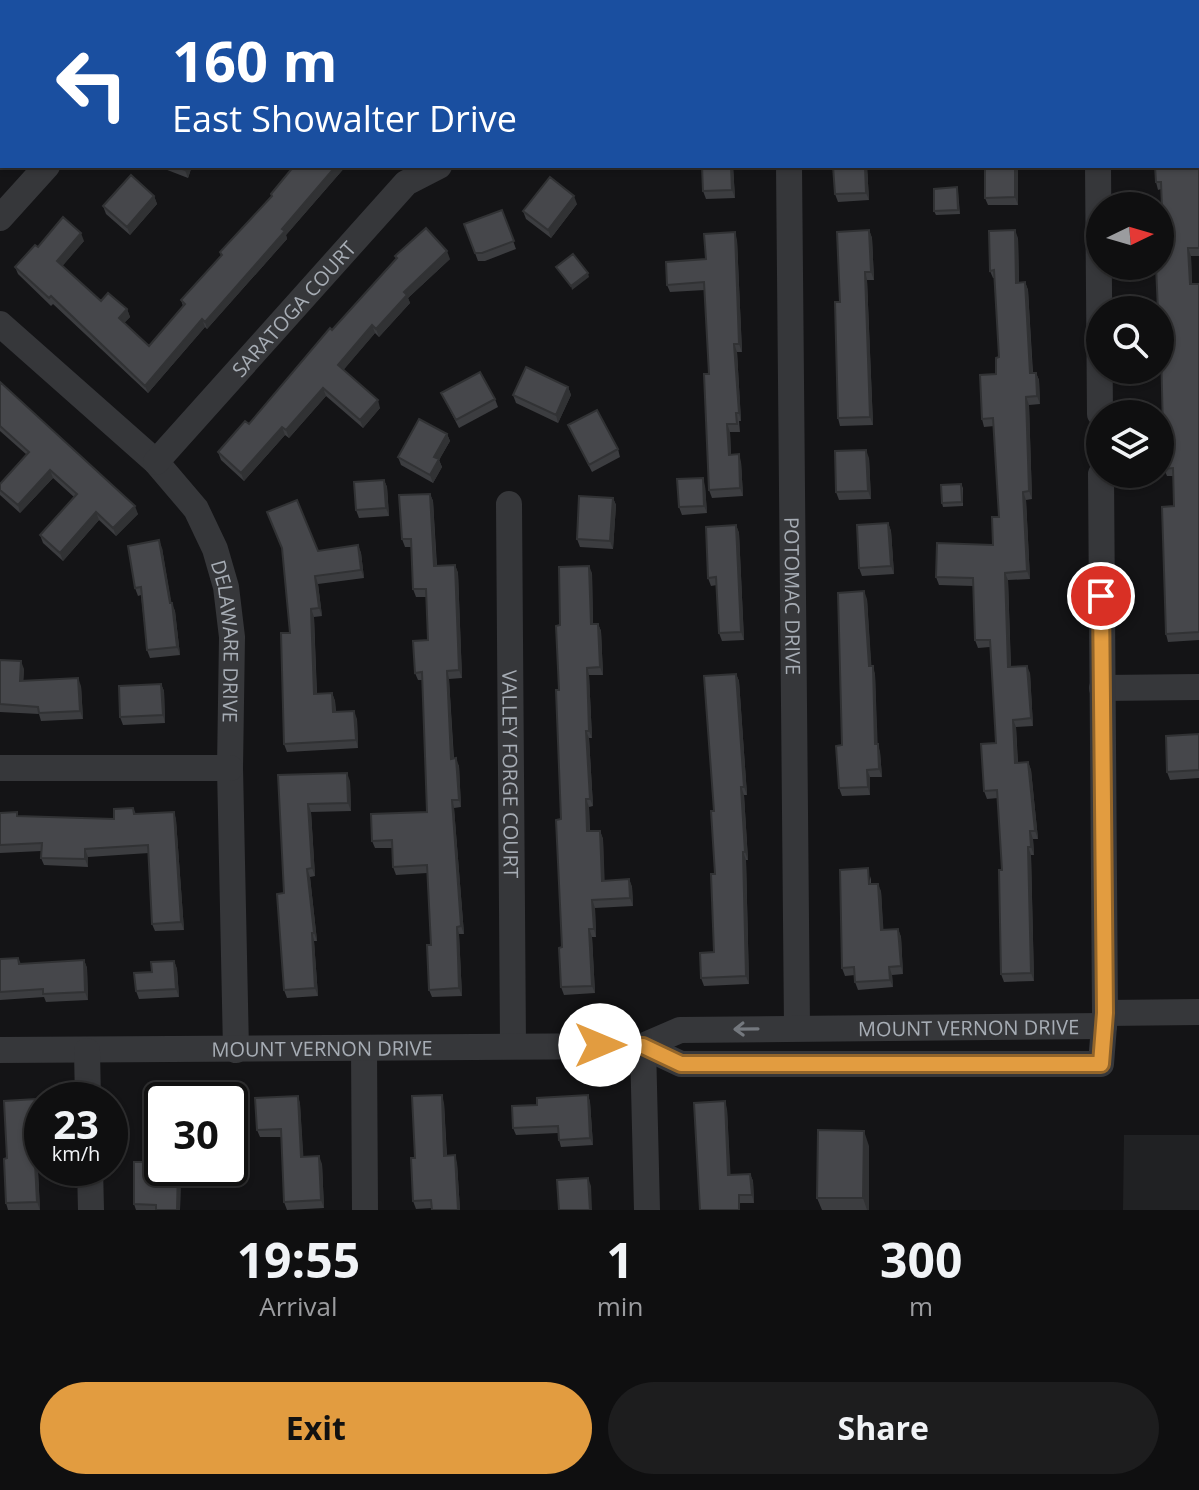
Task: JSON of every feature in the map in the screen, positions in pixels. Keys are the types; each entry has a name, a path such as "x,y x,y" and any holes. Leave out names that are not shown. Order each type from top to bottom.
{"street":[{"path":"0,218 45,168"},
{"name":"SARATOGA COURT","path":"156,462 406,183 435,168"},
{"name":"POTOMAC DRIVE","path":"789,168 797,1028"},
{"path":"1098,168 1100,400"},
{"name":"DELAWARE DRIVE","path":"0,324 156,462 196,509 215,549 226,587 232,637 230,768 236,1050"},
{"path":"1101,488 1104,1020"},
{"name":"VALLEY FORGE COURT","path":"509,504 513,1045"},
{"path":"1102,688 1199,687"},
{"path":"0,768 230,768"},
{"name":"MOUNT VERNON DRIVE","path":"0,1050 643,1046 680,1030 1104,1020 1199,1012"},
{"name":"MOUNT VERNON DRIVE","path":"643,1046 681,1064 1101,1064 1104,1020"},
{"path":"643,1046 647,1210"},
{"path":"364,1048 365,1210"},
{"path":"87,1051 88,1082"},
{"path":"90,1186 91,1210"}],"shaded area":[{"path":"1124,1135 1199,1135 1199,1210 1123,1210"}],"building":[{"path":"292,168 334,168 282,229 285,231 205,322 202,319 145,386 51,296 49,298 15,267 35,245 38,247 63,217 81,233 57,261 101,301 108,293 127,309 119,318 149,346 185,304 181,300"},
{"path":"702,168 731,168 732,190 703,191"},
{"path":"833,168 865,168 866,193 835,194"},
{"path":"985,168 1015,168 1015,197 985,198"},
{"path":"1155,168 1199,168 1199,248 1188,248 1190,284 1199,284 1199,632 1166,634 1162,507 1174,506 1174,400 1162,400 1162,384 1174,384 1174,296 1157,296 1157,280 1174,280 1174,192 1161,192 1161,182 1156,182"},
{"path":"131,175 154,196 127,227 103,206"},
{"path":"550,177 574,196 548,230 523,211"},
{"path":"957,187 958,210 934,211 934,189"},
{"path":"502,210 514,241 475,253 464,224"},
{"path":"426,228 447,251 404,292 407,295 376,329 372,325 338,365 378,400 360,420 323,388 286,430 282,427 241,473 218,452 245,421 249,424 330,328 332,330 397,258 395,256"},
{"path":"869,230 871,272 865,272 870,417 838,418 835,302 840,302 837,232"},
{"path":"1015,230 1016,283 1025,282 1030,373 1036,373 1037,396 1026,397 1029,491 1023,492 1027,571 1005,573 1008,667 1027,666 1031,718 1013,720 1015,763 1028,762 1035,831 1030,831 1031,847 1028,847 1031,973 1001,974 999,870 1002,870 997,790 984,791 981,744 996,743 990,640 975,640 973,578 936,577 937,543 993,545 992,517 999,517 993,418 982,419 980,375 996,374 996,358 999,357 989,231"},
{"path":"735,232 739,344 734,344 739,413 736,413 737,424 727,424 729,455 739,454 740,488 709,490 704,374 709,374 704,282 667,285 666,262 706,259 704,234"},
{"path":"573,254 588,273 571,286 556,267"},
{"path":"526,367 568,387 556,415 513,395"},
{"path":"480,372 495,399 456,420 441,393"},
{"path":"0,382 135,506 113,528 96,512 60,553 40,535 77,494 50,470 18,505 0,490 0,484 29,452 0,426"},
{"path":"597,410 618,449 589,465 568,425"},
{"path":"419,419 447,434 434,457 439,459 430,475 398,457"},
{"path":"866,450 868,491 836,492 835,451"},
{"path":"703,478 704,506 679,507 677,479"},
{"path":"384,480 386,508 356,510 354,482"},
{"path":"961,484 962,502 942,503 941,485"},
{"path":"430,494 434,566 455,565 459,670 447,671 451,759 456,758 459,800 452,800 461,926 457,927 459,988 429,990 427,945 431,945 427,865 393,867 392,840 372,841 371,814 427,812 422,672 415,673 413,641 428,640 426,589 413,589 411,539 402,539 399,495"},
{"path":"579,496 613,498 610,541 577,539"},
{"path":"297,500 318,551 358,545 361,570 315,576 319,608 311,609 314,694 332,693 333,712 354,711 356,740 284,744 281,633 290,633 282,548 267,512"},
{"path":"888,523 891,566 859,568 857,525"},
{"path":"736,525 741,632 719,633 716,577 708,578 706,527"},
{"path":"159,540 177,647 147,650 141,587 135,588 128,546"},
{"path":"589,566 591,624 598,624 600,667 587,668 589,731 586,731 590,799 586,799 587,831 600,831 602,881 629,879 630,898 592,900 594,929 589,929 592,986 561,987 556,820 561,819 556,690 559,690 556,626 560,625 559,567"},
{"path":"864,591 869,666 873,666 875,744 878,744 879,769 867,770 868,787 839,788 836,746 842,745 838,593"},
{"path":"0,660 21,661 20,681 78,678 80,711 39,713 38,707 0,704"},
{"path":"736,674 744,787 741,787 746,976 701,978 700,953 714,952 711,874 715,874 711,811 714,811 704,676"},
{"path":"161,684 163,715 120,717 119,686"},
{"path":"1199,734 1199,770 1167,772 1166,736"},
{"path":"347,773 348,803 308,804 312,868 307,869 314,933 315,988 284,990 277,894 284,893 278,775"},
{"path":"133,808 134,814 174,812 181,922 152,924 148,845 85,849 85,859 41,858 42,843 0,845 0,813 114,819 114,809"},
{"path":"868,868 869,884 878,884 881,930 898,929 901,966 889,967 890,980 855,982 854,967 842,968 840,870"},
{"path":"18,958 19,964 84,960 85,992 43,994 43,989 0,992 0,959"},
{"path":"174,961 176,989 136,991 134,973 152,972 151,962"},
{"path":"442,1095 444,1156 455,1155 458,1210 432,1210 431,1200 413,1201 411,1158 415,1158 412,1096"},
{"path":"588,1095 590,1138 559,1140 558,1126 513,1128 512,1106 537,1105 537,1098"},
{"path":"298,1096 301,1157 319,1156 321,1200 284,1202 281,1129 257,1130 255,1098"},
{"path":"24,1100 24,1186 36,1186 37,1202 6,1203 4,1101"},
{"path":"725,1101 728,1175 750,1174 752,1195 739,1195 739,1210 700,1210 694,1103"},
{"path":"818,1130 864,1131 863,1198 817,1198"},
{"path":"134,1162 144,1162 144,1186 178,1186 177,1210 156,1210 156,1205 134,1204"},
{"path":"588,1178 590,1210 559,1210 557,1180"}],"route":[{"path":"600,1045 643,1046 681,1064 1101,1064 1105,1013 1101,596"}]}
